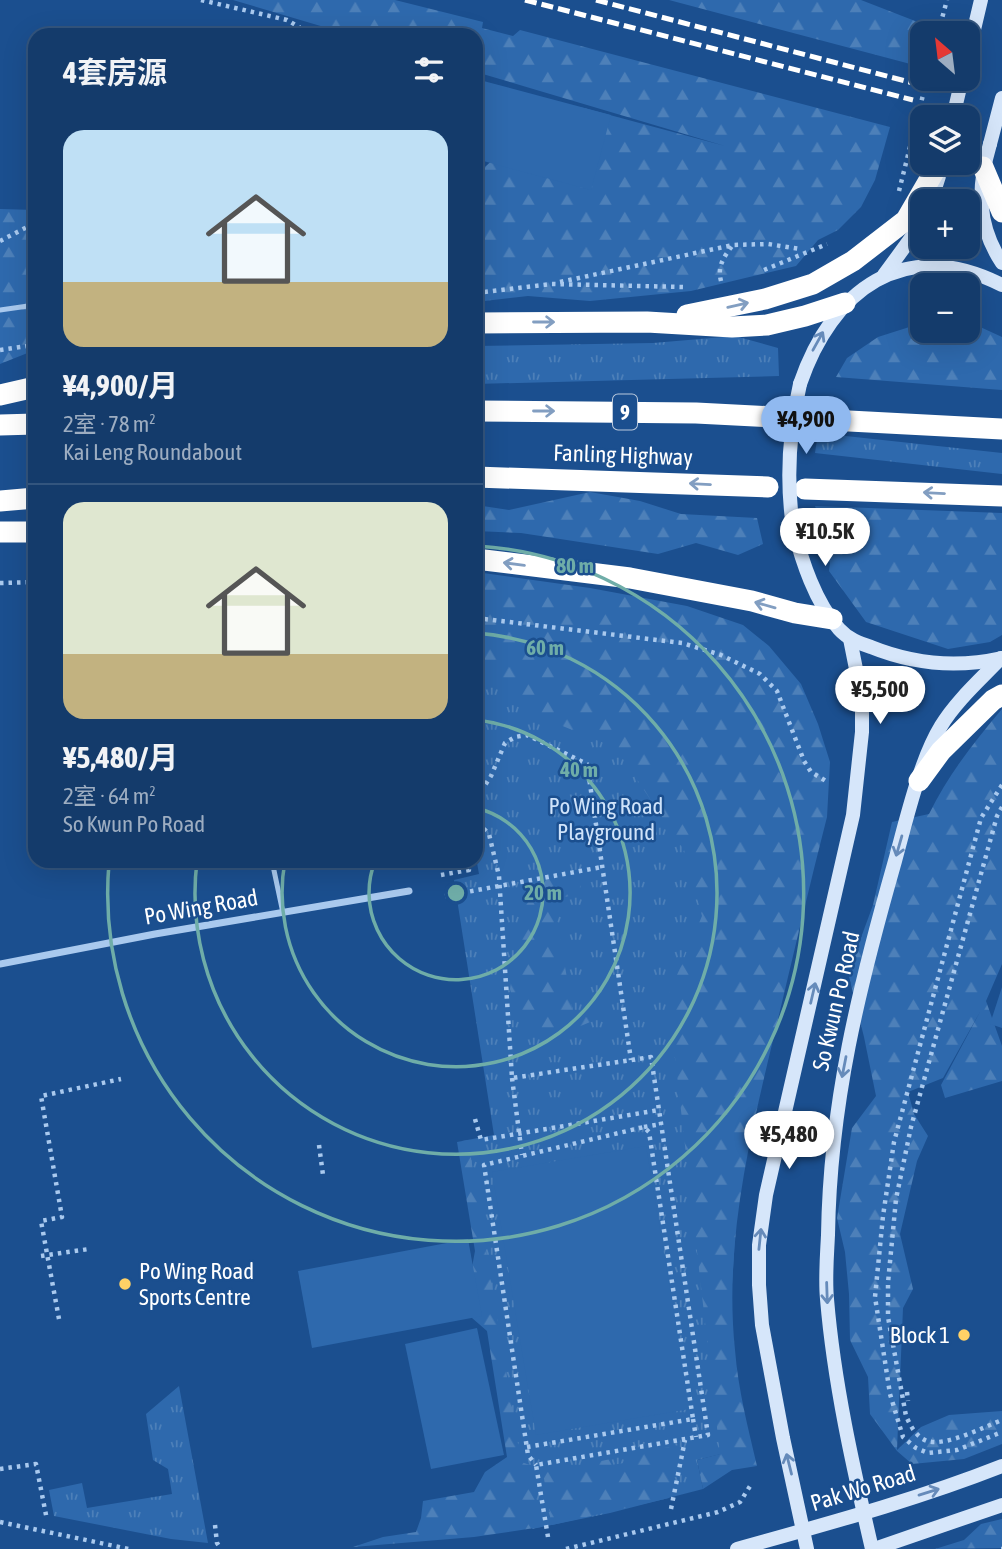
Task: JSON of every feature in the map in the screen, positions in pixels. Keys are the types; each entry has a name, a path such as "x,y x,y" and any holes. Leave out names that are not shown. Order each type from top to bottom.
{"highway":[{"path":"983,167 1002,212"},
{"path":"647,321 738,305 813,284 853,261 905,220 933,175"},
{"path":"483,323 647,321 732,327 767,326 845,303"},
{"path":"0,395 28,389"},
{"name":"Fanling Highway","path":"483,411 696,413 774,417"},
{"path":"811,419 1002,429"},
{"path":"0,425 28,424"},
{"name":"Fanling Highway","path":"483,477 768,487"},
{"path":"805,489 1002,496"},
{"path":"0,502 28,499"},
{"path":"0,532 28,532"},
{"path":"483,560 630,578 751,601 795,614 832,619"},
{"path":"919,781 941,751 993,700 1002,695"}],"main road":[{"path":"976,21 981,0"},
{"path":"1002,98 983,167 982,222 990,245 1002,263"},
{"path":"910,239 883,276 845,303 818,340 800,384 789,450 793,527 808,574 832,619 850,639 897,657 945,664 1002,658"},
{"path":"883,276 918,267 940,265 962,268 1002,285"},
{"name":"So Kwun Po Road","path":"807,1549 762,1325 759,1245 766,1195 853,815 862,732 862,699 850,639"},
{"name":"So Kwun Po Road","path":"873,1549 844,1418 826,1297 829,1175 842,1075 865,965 919,781 941,725 969,691 1002,658"},
{"name":"Pak Wo Road","path":"737,1549 964,1481 1002,1466"},
{"path":"873,1549 1002,1505"}],"street":[{"name":"Po Wing Road","path":"0,964 155,934 409,891"}],"lane":[{"path":"0,310 28,306"},
{"path":"274,868 284,913"}],"path":[{"path":"201,0 287,20 300,28"},
{"path":"941,21 947,0"},
{"path":"891,199 899,191 924,91"},
{"path":"0,241 28,227"},
{"path":"761,271 836,240"},
{"path":"483,292 552,284 733,245 768,244 800,249"},
{"path":"731,279 721,281 719,274 722,261 733,245"},
{"path":"552,284 680,288 694,286"},
{"path":"0,350 28,346"},
{"path":"0,583 28,582"},
{"path":"483,619 682,643 721,655 760,674 777,691 804,761 811,772 827,781"},
{"path":"483,790 505,743 515,737 527,735 587,764 631,1060"},
{"path":"1002,785 981,818 894,1142 875,1297 890,1394 903,1437 916,1448 928,1453 957,1450 1002,1432"},
{"path":"1002,807 997,816 911,1127 896,1199 888,1317 906,1416 912,1430 926,1441 939,1441 1002,1420"},
{"path":"483,828 489,834 500,886 512,1078 522,1155"},
{"path":"445,896 602,867"},
{"path":"441,875 469,868"},
{"path":"512,1078 651,1057 708,1435 536,1465"},
{"path":"59,1319 41,1221 62,1217 41,1096 121,1079"},
{"path":"475,1119 481,1140 659,1110"},
{"path":"548,1537 536,1465 528,1455 484,1165 661,1124"},
{"path":"643,1127 649,1132 696,1437"},
{"path":"319,1145 323,1175"},
{"path":"41,1256 89,1249"},
{"path":"907,1392 908,1401"},
{"path":"527,1447 693,1419"},
{"path":"671,1509 685,1440"},
{"path":"0,1469 36,1464 47,1520"},
{"path":"566,1549 718,1512 740,1502 752,1483"},
{"path":"0,1522 129,1549"},
{"path":"215,1525 217,1543 221,1549"}],"green space":[{"path":"233,0 395,0 483,22 482,28 327,28"},
{"path":"669,0 861,0 915,21 910,21 910,64"},
{"path":"483,28 513,36 520,30 890,127 875,180 861,207 838,230 818,240 796,266 691,291 590,301 528,296 483,301 483,169 507,147 580,107 725,146 483,74"},
{"path":"483,81 611,115 591,190 483,161"},
{"path":"0,209 28,210 28,353 0,364"},
{"path":"910,327 910,343 980,343 980,327 1002,337 1002,390 836,377 847,358 878,337"},
{"path":"735,336 778,348 779,376 483,384 483,346 653,343"},
{"path":"818,433 1002,453 1002,474 815,453"},
{"path":"590,492 640,501 681,514 757,518 763,544 738,555 696,543 658,554 521,533 483,531 483,506 509,510"},
{"path":"815,506 1002,513 1002,635 990,642 948,649 866,622 829,571 830,563 821,543 824,530"},
{"path":"483,573 590,588 687,606 743,625 769,646 801,684 830,762 827,817 755,1116 736,1232 732,1311 736,1365 757,1466 732,1470 703,1489 697,1460 720,1454 668,996 702,916 684,850 616,748 531,713 523,697 495,676 483,677"},
{"name":"Po Wing Road Playground","path":"483,640 763,808 721,1454 697,1460 703,1489 610,1513 532,1529 462,1141 494,1135 454,880 479,874 478,868 483,868"},
{"path":"1002,709 1002,964 986,1001 1002,1046 1002,1081 945,1098 941,1085 981,1010 943,1078 908,1092 914,1114 928,1136 917,1161 900,1234 913,1289 903,1308 897,1450 921,1427 949,1415 1002,1411 1002,1444 964,1459 912,1464 897,1451 870,1414 868,1377 850,1340 845,1252 837,1218 852,1128 876,1096 848,973 873,905 892,822 929,814 962,759"},
{"path":"559,874 579,878 582,893 553,897 573,1013 597,1010 600,1014 595,1020 571,1030 549,1034 531,1027 518,1017 510,989 522,911 543,881"},
{"path":"1002,987 1002,1028 990,1024"},
{"path":"468,1140 521,1462 530,1465 541,1527 474,1537 353,1547 383,1537 416,1532 423,1501 474,1492 485,1472 507,1457 487,1331 464,1311 475,1251 457,1142"},
{"path":"646,1146 690,1409 536,1435 492,1172"},
{"path":"468,1239 482,1316 312,1348 298,1271"},
{"path":"477,1328 504,1455 431,1469 405,1344"},
{"path":"179,1386 208,1543 171,1539 54,1516 49,1490 82,1483 87,1508 172,1494 168,1469 153,1460 146,1414"},
{"path":"679,1445 669,1498 552,1525 543,1473 611,1459 612,1465 636,1461 637,1453"},
{"path":"1002,1519 1002,1548 935,1549 964,1540 981,1524"}],"railway":[{"path":"525,0 913,100"},
{"path":"596,0 910,82"}],"place":[{"name":"Po Wing Road Sports Centre","path":"125,1284"},
{"name":"Block 1","path":"964,1335"}]}
